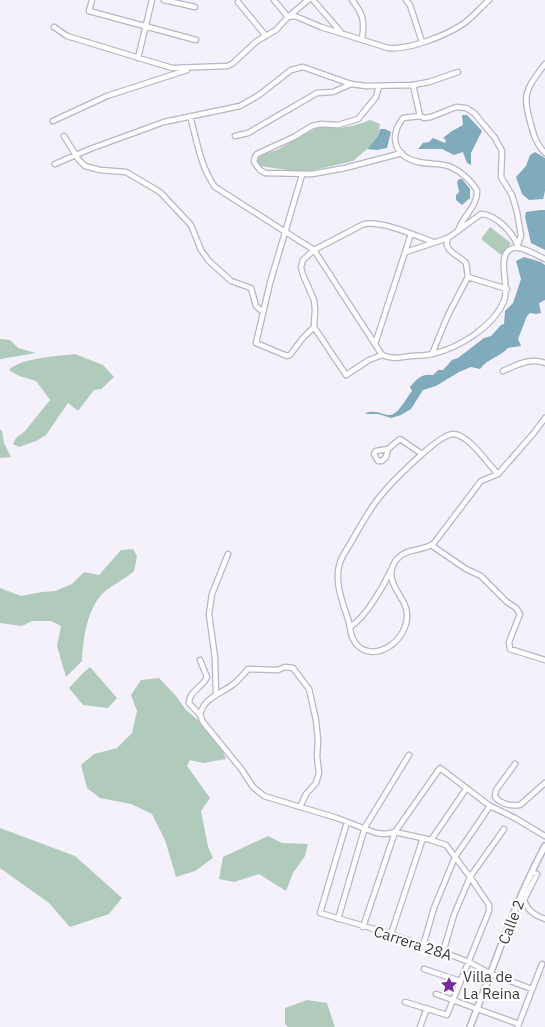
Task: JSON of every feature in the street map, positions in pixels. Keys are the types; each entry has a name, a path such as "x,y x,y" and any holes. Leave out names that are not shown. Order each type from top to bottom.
{"street":[{"path":"92,0 89,11 196,40"},
{"path":"138,58 152,0"},
{"path":"164,0 196,7"},
{"path":"274,0 288,17"},
{"path":"54,27 67,36 172,68 227,66 232,64 257,41 276,30 308,0"},
{"path":"313,0 340,32"},
{"path":"352,0 360,11 364,26 362,39"},
{"path":"407,0 422,42"},
{"path":"288,17 295,16 321,27 388,48 397,49 445,35 464,24 489,0"},
{"path":"238,2 266,36"},
{"path":"545,64 531,84 525,105 536,140 545,153"},
{"path":"55,164 140,130 190,116 240,106 250,102 296,68 302,67 351,84 379,86 413,86 458,72"},
{"path":"53,121 107,96 193,68"},
{"path":"333,92 336,80"},
{"path":"234,136 248,133 317,93 333,92 351,84"},
{"path":"379,86 376,97 358,119 338,126 321,124 312,126 258,154 254,157 255,166 265,173 302,175 345,168 402,153"},
{"path":"413,86 420,116"},
{"path":"458,231 460,224 476,204 477,190 460,172 450,166 419,162 402,153 394,142 396,129 403,118 432,117 453,108 466,108 474,113 495,138 502,152 501,177 512,196 519,220 521,236 518,246"},
{"path":"190,116 202,163 207,176 215,187 314,250 382,355 390,358 432,354 466,341 481,331 504,301 507,289 503,262 504,256 512,248 518,246"},
{"path":"64,136 80,162 85,166 100,170 126,172 160,192 191,225 201,250 209,261 231,281 251,288 256,306 263,312"},
{"path":"302,175 284,231 256,343 287,356 292,353 314,326"},
{"path":"406,252 448,238 477,216 486,214 498,220 518,246 545,259"},
{"path":"382,355 346,375 314,326 314,300 303,275 301,267 303,260 314,250 364,224 371,223 433,242"},
{"path":"376,344 411,234"},
{"path":"432,354 448,316 468,277 466,263 449,249 446,242 448,238"},
{"path":"468,277 507,289"},
{"path":"504,371 524,362 538,361 545,363"},
{"path":"350,626 357,622 380,591 393,565 402,554 427,548 431,545 481,481 498,474 545,418"},
{"path":"393,565 391,581 398,596 405,605 406,623 402,634 390,646 377,652 365,651 358,646 353,638 339,590 338,574 340,561 378,500 422,454 448,434 457,434 472,444 498,474"},
{"path":"388,449 400,439 422,454"},
{"path":"431,545 466,569 481,576 516,608 520,614 509,642 510,649 545,660"},
{"path":"216,695 215,658 209,614 212,594 228,554"},
{"path":"200,660 207,677 192,693 188,703 200,715 203,722 253,786 264,796 337,818 376,833 395,832 446,845 490,908 447,1015 405,1002"},
{"path":"200,715 206,702 238,680 248,669 278,670 285,667 292,668 309,689 316,720 318,741 319,772 316,783 306,794 300,807"},
{"path":"338,920 365,828 409,755"},
{"path":"515,764 496,790 495,797 499,801 510,805 520,805 545,783"},
{"path":"363,927 395,832 440,768 490,806 545,836"},
{"path":"430,840 466,789"},
{"path":"423,946 434,908 455,857 490,806"},
{"name":"Carrera 28A","path":"347,822 320,913 444,952 469,962 491,974 532,989"},
{"path":"444,952 457,908 470,877 504,829"},
{"path":"391,934 423,838"},
{"name":"Calle 2","path":"470,1027 545,846"},
{"path":"532,876 524,900 527,909 545,920"},
{"path":"436,994 518,1026 542,964"},
{"path":"424,969 460,981"},
{"path":"420,1027 427,1008"}],"green space":[{"path":"370,120 380,124 378,136 353,161 310,171 294,171 260,166 256,162 257,158 261,155 277,150 320,126 345,127"},
{"path":"490,227 511,243 501,255 481,239"},
{"path":"0,339 10,340 18,348 36,353 0,359"},
{"path":"75,354 103,365 114,377 101,389 94,390 78,411 68,403 46,435 19,447 13,444 16,438 25,431 50,400 36,381 19,376 9,370 30,360"},
{"path":"0,430 2,431 4,443 11,457 0,458"},
{"path":"133,549 137,556 134,571 102,594 97,601 89,616 83,644 82,661 66,677 57,646 61,626 51,621 32,621 22,626 0,623 0,588 21,596 55,591 72,584 84,572 99,575 121,550"},
{"path":"90,667 117,698 108,708 83,705 69,688"},
{"path":"159,678 221,747 226,759 203,763 190,760 187,766 210,798 201,811 208,847 213,858 195,871 176,877 165,840 152,814 131,804 100,798 87,788 81,765 94,754 117,748 132,733 137,711 131,695 141,680"},
{"path":"0,828 75,856 122,898 109,914 70,927 49,903 0,868"},
{"path":"268,836 282,843 308,844 305,856 293,873 286,891 259,874 234,882 219,879 223,857"},
{"path":"307,1000 327,1003 335,1027 288,1027 285,1024 285,1008"}],"water":[{"path":"462,115 467,115 482,131 471,153 471,165 467,163 463,152 454,155 442,149 418,149 423,143 429,142 433,138 445,143 446,140 443,138 463,125"},
{"path":"380,129 391,132 387,148 367,149 378,136"},
{"path":"535,152 545,158 545,191 543,199 529,200 522,194 516,177 526,166 530,155"},
{"path":"459,179 462,179 470,189 470,198 462,205 456,200 456,195 459,192 457,182"},
{"path":"545,210 545,250 531,243 525,217 526,212"},
{"path":"524,257 545,265 545,300 539,303 541,313 530,313 527,316 518,339 521,346 508,348 480,369 471,367 436,386 423,390 411,409 401,415 391,418 365,413 393,414 412,391 410,387 418,379 425,375 433,375 438,370 443,370 452,360 458,358 484,338 491,336 504,324 505,311 513,303 521,279 516,261"}],"place":[{"name":"Villa de La Reina","path":"449,985"}]}
